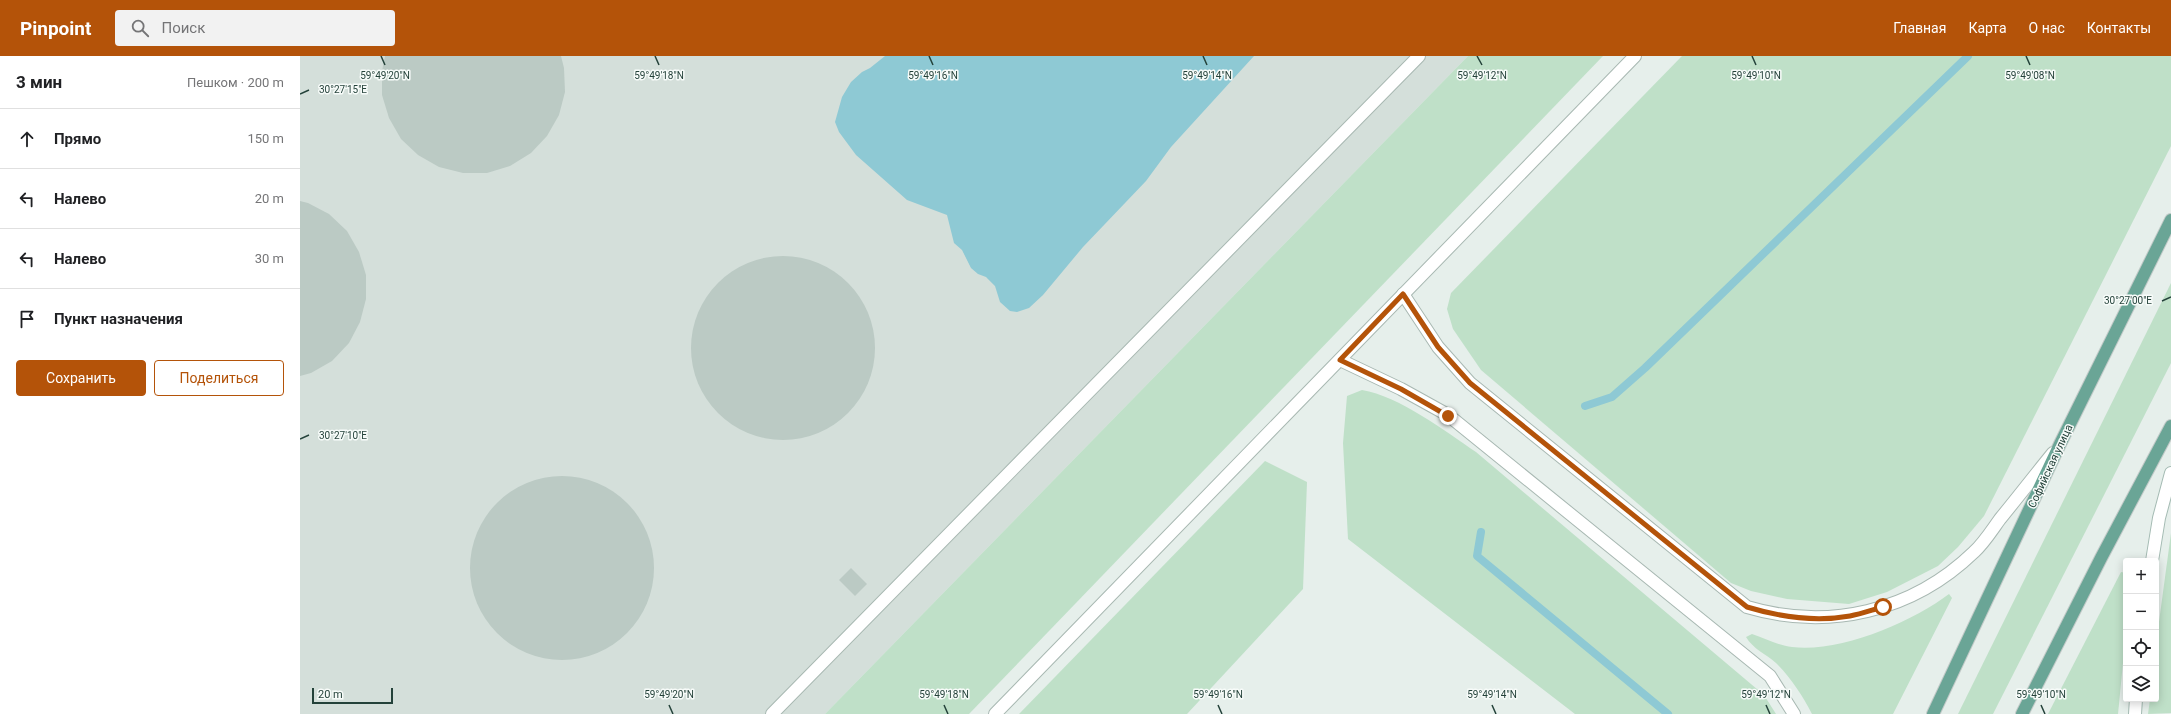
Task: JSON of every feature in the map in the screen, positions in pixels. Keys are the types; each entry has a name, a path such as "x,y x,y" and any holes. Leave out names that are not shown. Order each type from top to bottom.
{"main road":[{"name":"Софийская улица","path":"1933,714 2060,444 2171,220"},
{"path":"2022,714 2101,558 2171,426"}],"street":[{"path":"772,714 1419,56"},
{"path":"995,714 1635,56"},
{"path":"1403,294 1438,347 1470,383 1747,607 1770,614 1798,617 1851,616 1913,595 1943,578 1974,552 2060,444"},
{"path":"1340,360 1401,389 1448,416 1770,676 1794,714"},
{"path":"2153,558 2160,518 2171,473"},
{"path":"2135,714 2136,702"}],"shaded area":[{"path":"300,56 1468,56 825,714 300,714"}],"green space":[{"path":"1468,56 1603,56 969,714 825,714"},
{"path":"1682,56 2171,56 2171,146 1984,516 1958,547 1938,566 1887,592 1849,604 1787,599 1751,591 1731,583 1481,370 1453,329 1447,309 1451,293"},
{"path":"2171,283 2171,363 1993,714 1958,714"},
{"path":"1362,390 1391,399 1421,415 1476,452 1764,695 1776,714 1575,714 1348,539 1343,443 1347,396"},
{"path":"1265,461 1307,482 1303,589 1187,714 1019,714"},
{"path":"2171,533 2171,713 2148,714 2150,702 2159,702 2159,622"},
{"path":"2121,572 2123,572 2123,663 2118,714 2048,714"},
{"path":"1949,594 1952,598 1893,714 1812,714 1786,674 1776,663 1752,645 1746,637 1752,634 1777,644 1792,647 1811,648 1832,645 1853,640 1896,625 1934,605"}],"water":[{"path":"885,56 1254,56 1171,147 1146,181 1083,247 1043,295 1029,308 1017,312 1010,311 1000,302 995,286 986,277 978,274 971,268 962,250 954,243 947,215 907,200 856,155 839,132 835,122 842,97 851,82 862,72 870,68"}],"building":[{"path":"385,56 561,56 564,68 565,92 559,115 547,136 531,153 510,166 487,173 463,173 439,167 418,155 401,139 389,118 382,95 382,71"},
{"path":"300,201 308,203 329,214 347,231 359,252 366,275 366,299 360,322 349,343 332,361 311,373 300,376"},
{"path":"783,256 801,258 818,263 834,272 848,283 859,297 868,313 873,330 875,348 873,366 868,383 859,399 848,413 834,424 818,433 801,438 783,440 765,438 748,433 732,424 718,413 707,399 698,383 693,366 691,348 693,330 698,313 707,297 718,283 732,272 748,263 765,258"},
{"path":"562,476 580,478 597,483 613,492 627,503 638,517 647,533 652,550 654,568 652,586 647,603 638,619 627,633 613,644 597,653 580,658 562,660 544,658 527,653 511,644 497,633 486,619 477,603 472,586 470,568 472,550 477,533 486,517 497,503 511,492 527,483 544,478"},
{"path":"851,568 867,584 855,596 839,580"}],"waterway":[{"path":"1585,406 1612,397 1645,368 1968,56"},
{"path":"1481,532 1477,556 1668,714"}],"route":[{"path":"1448,416 1401,389 1340,360 1403,294 1438,347 1470,383 1747,607 1770,614 1825,618 1851,616 1883,607"}]}
